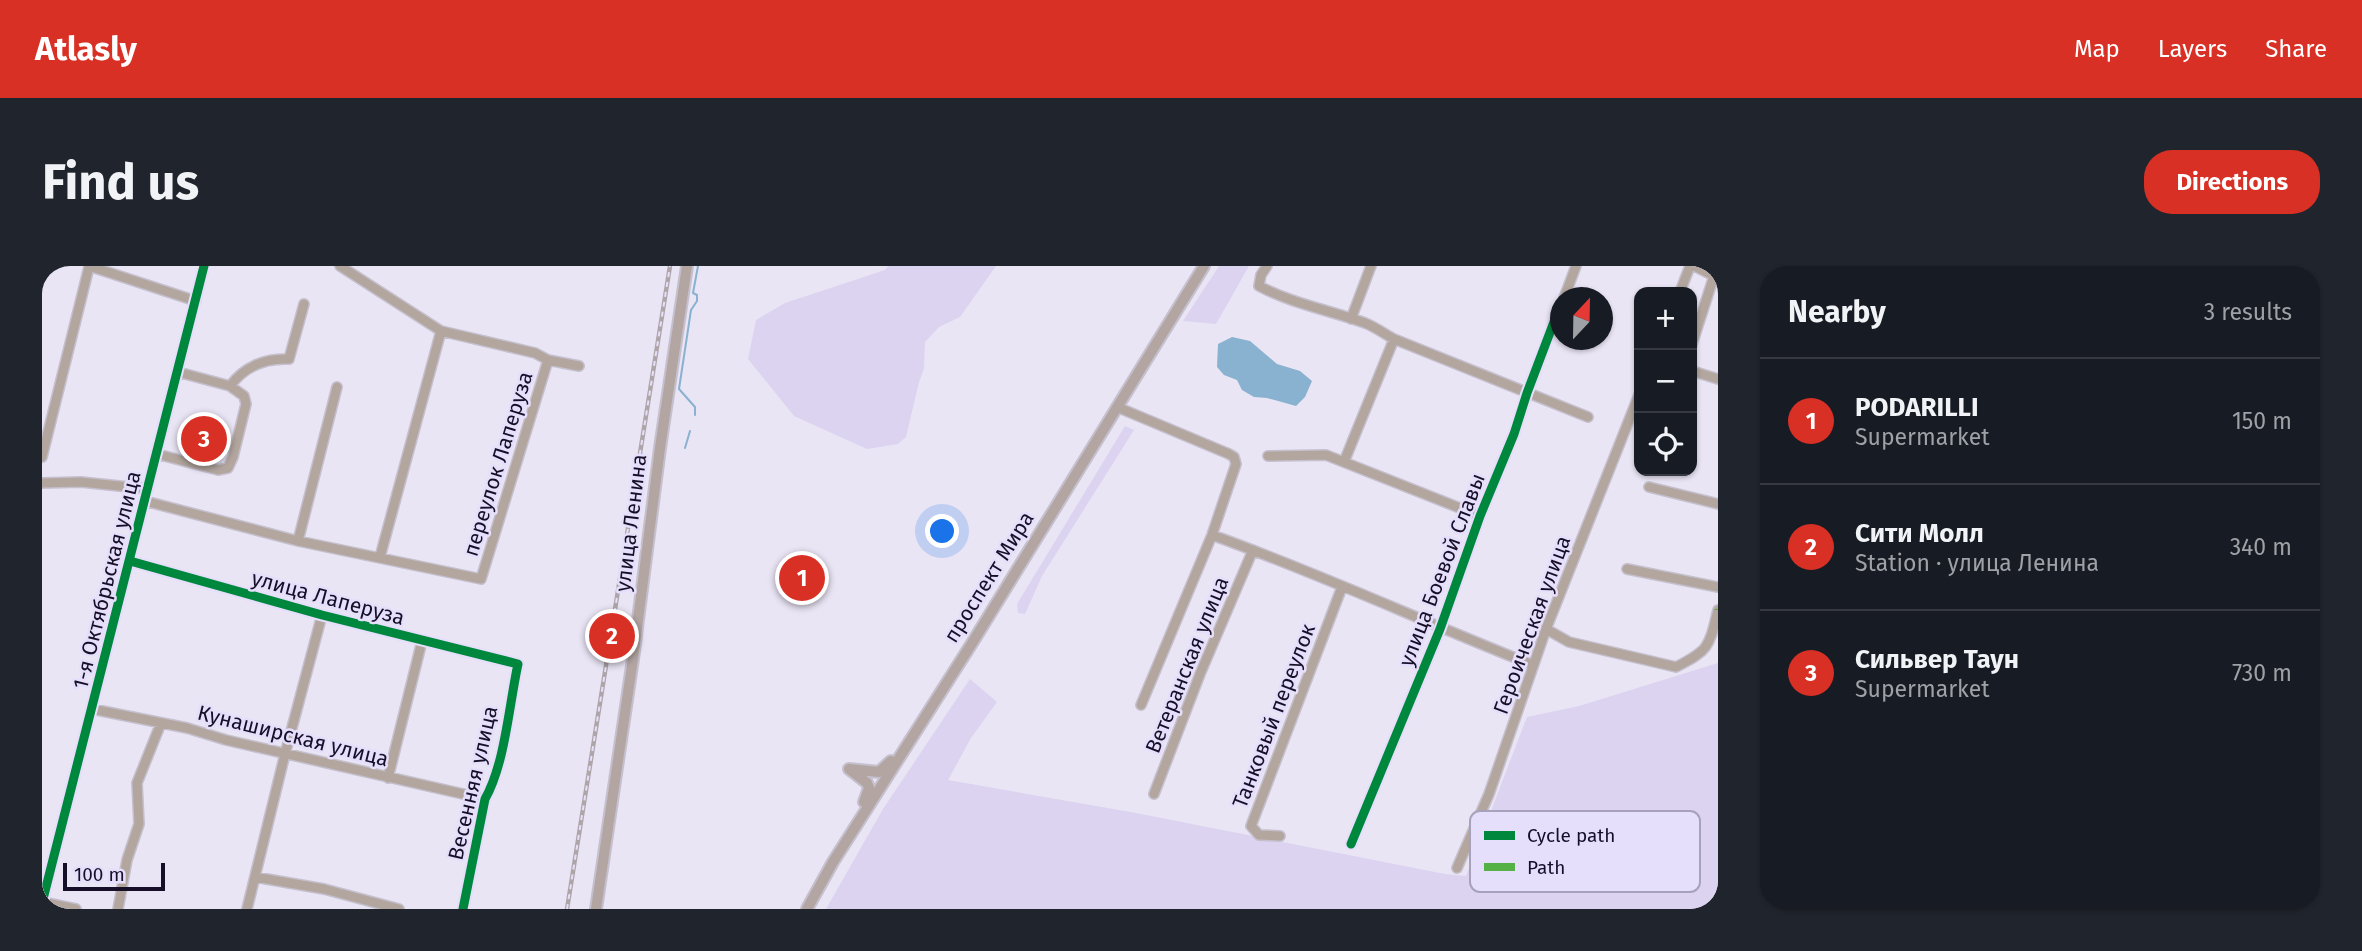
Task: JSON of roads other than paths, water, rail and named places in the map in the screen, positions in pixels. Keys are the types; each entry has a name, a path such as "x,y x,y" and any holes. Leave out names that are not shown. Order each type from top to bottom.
{"main road":[{"name":"улица Ленина","path":"596,909 634,659 660,448 687,266"},
{"name":"проспект Мира","path":"807,909 852,831 1204,266"},
{"path":"848,769 879,772 889,764 913,734"},
{"path":"848,769 882,783"},
{"path":"848,769 867,783 869,788 856,815 852,831"}],"street":[{"path":"42,457 89,266 196,301"},
{"name":"1-я Октябрьская улица","path":"42,902 204,266"},
{"path":"340,266 441,331 579,366"},
{"path":"1267,266 1261,275 1259,286 1300,304 1368,324 1394,339 1588,416"},
{"path":"1351,319 1371,266"},
{"path":"1568,287 1576,266"},
{"path":"1682,287 1692,266 1714,276 1697,329"},
{"path":"230,386 239,374 253,366 289,359 304,304"},
{"path":"145,501 298,541 380,557 441,331"},
{"name":"улица Боевой Славы","path":"1351,844 1440,629 1550,332"},
{"path":"1344,462 1394,339"},
{"name":"переулок Лаперуза","path":"380,557 481,579 548,360"},
{"path":"157,454 218,470 228,468 233,457 246,404 243,394 230,386 178,372"},
{"path":"1697,373 1718,379"},
{"path":"298,541 337,387"},
{"path":"1117,407 1234,457 1236,464 1212,536 1141,705"},
{"name":"Героическая улица","path":"1482,811 1546,629 1634,407"},
{"path":"1268,456 1326,455 1480,516"},
{"path":"42,483 81,482 148,489"},
{"path":"1649,488 1718,504"},
{"path":"1212,536 1253,550 1533,665"},
{"name":"Ветеранская улица","path":"1154,794 1200,674 1253,550"},
{"name":"улица Лаперуза","path":"130,561 322,615 517,664"},
{"path":"1627,569 1718,587"},
{"name":"Танковый переулок","path":"1280,836 1259,835 1251,826 1342,587"},
{"path":"1546,629 1569,642 1676,667 1700,655 1710,642 1718,610"},
{"path":"247,909 322,615"},
{"path":"388,778 422,641"},
{"name":"Весенняя улица","path":"463,909 485,799 492,787 502,746 517,664"},
{"name":"Кунаширская улица","path":"92,709 485,799"},
{"path":"118,909 127,860 139,824 137,783 161,723"},
{"name":"Героическая улица","path":"1457,868 1470,838"},
{"path":"255,877 324,890 399,909"},
{"path":"42,902 76,909"}],"water":[{"path":"1232,337 1250,341 1277,364 1300,371 1312,381 1305,397 1296,406 1254,397 1242,390 1237,380 1224,375 1217,367 1218,344"}],"waterway":[{"path":"695,415 695,407 679,389 691,310 697,301 697,295 693,293 698,266"},
{"path":"685,448 690,431"}],"railway":[{"path":"567,909 670,266"}],"place":[{"name":"Сильвер Таун","path":"204,439"},
{"name":"PODARILLI","path":"802,578"},
{"name":"Сити Молл","path":"612,636"}]}
